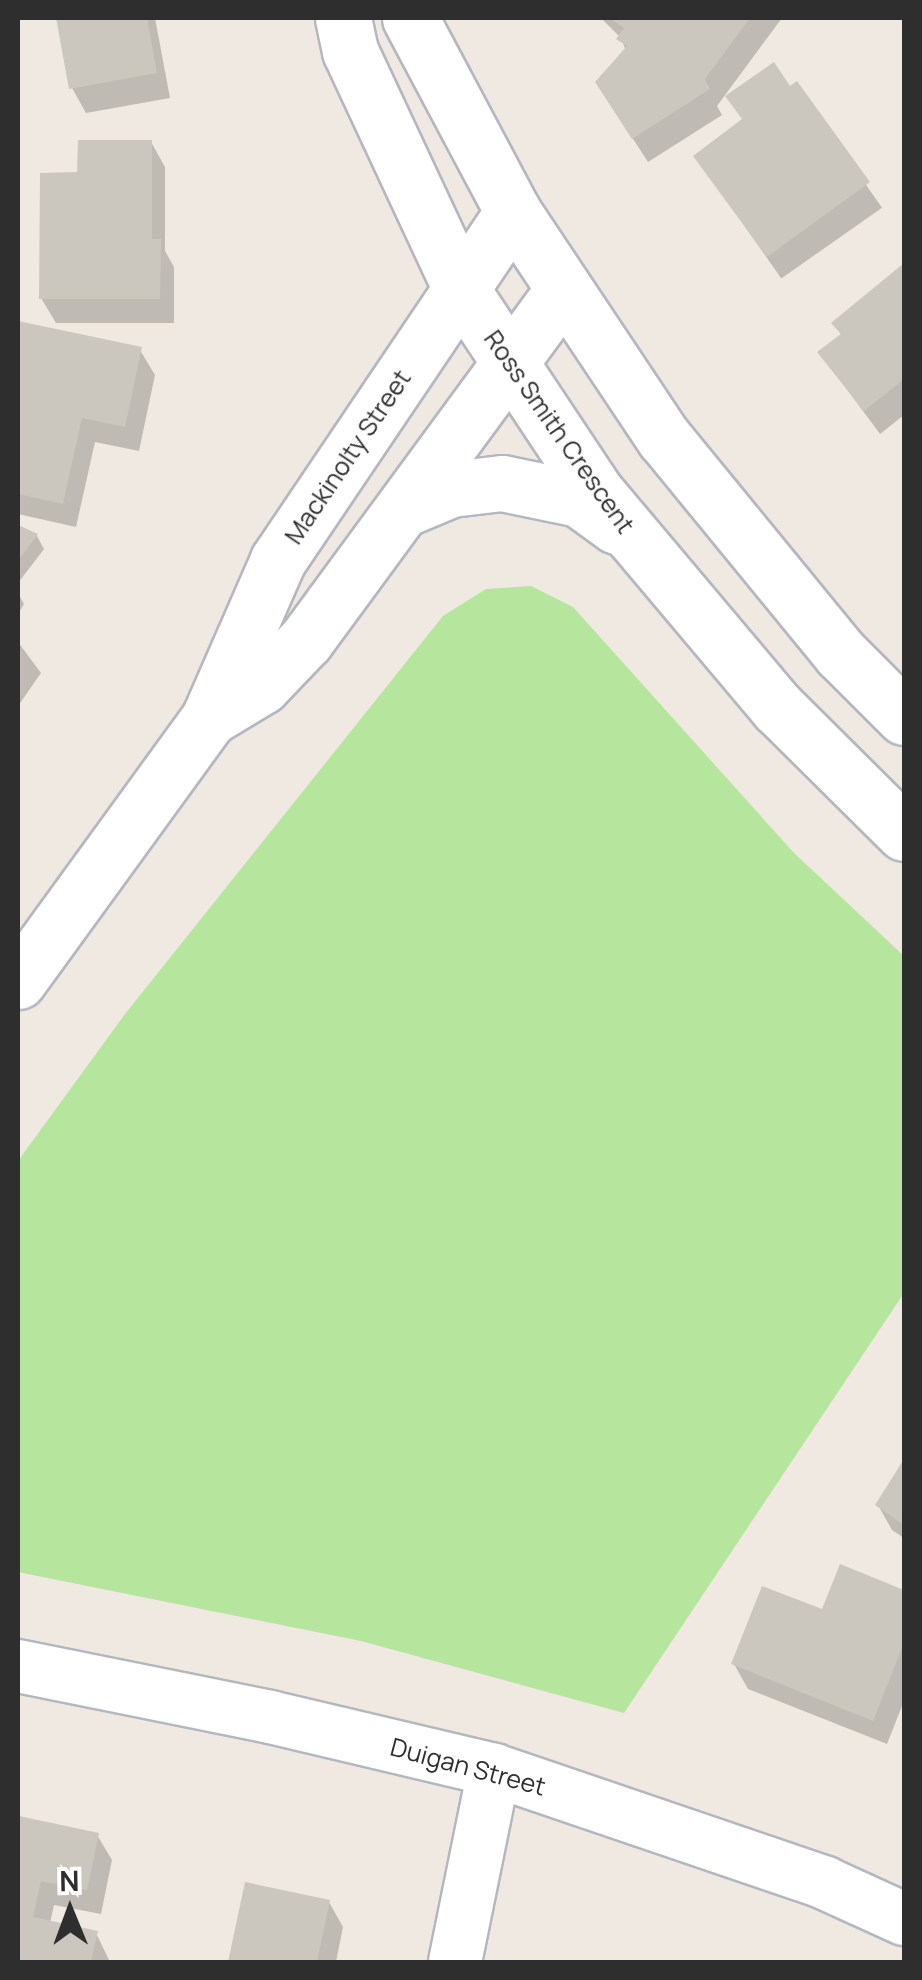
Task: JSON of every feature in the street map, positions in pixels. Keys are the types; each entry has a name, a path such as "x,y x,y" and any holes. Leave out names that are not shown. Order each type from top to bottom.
{"street":[{"name":"Ross Smith Crescent","path":"344,18 350,51 460,289 595,491 778,708 904,833"},
{"path":"410,18 512,212 562,292 694,480 841,654 904,717"},
{"name":"Mackinolty Street","path":"18,980 209,718 278,560 512,212"},
{"name":"Mackinolty Street","path":"209,718 262,686 306,640 562,292"},
{"path":"403,509 451,489 502,482 579,499 634,540"},
{"name":"Duigan Street","path":"18,1666 270,1717 494,1770 825,1883 904,1918"},
{"path":"455,1962 494,1770"}],"green space":[{"path":"531,586 573,607 794,853 904,956 904,1293 624,1713 361,1641 18,1572 18,1161 125,1014 443,616 486,589"}],"building":[{"path":"56,18 147,18 157,73 69,89"},
{"path":"610,18 750,18 705,79 710,89 632,139 595,82 627,46 616,39 624,28"},
{"path":"774,62 790,86 797,81 870,182 767,257 693,156 742,119 725,96"},
{"path":"78,140 152,140 152,239 161,239 160,299 39,299 40,173 77,172"},
{"path":"904,263 904,379 864,411 817,352 841,334 831,323"},
{"path":"18,321 142,347 125,427 82,418 63,504 18,494"},
{"path":"18,525 38,534 18,561"},
{"path":"904,1459 904,1525 875,1505"},
{"path":"840,1564 904,1590 904,1643 873,1721 731,1664 762,1586 822,1609"},
{"path":"19,1816 99,1833 87,1890 41,1881 33,1917 98,1931 91,1962 18,1962"},
{"path":"245,1882 330,1900 317,1962 228,1962"}]}
